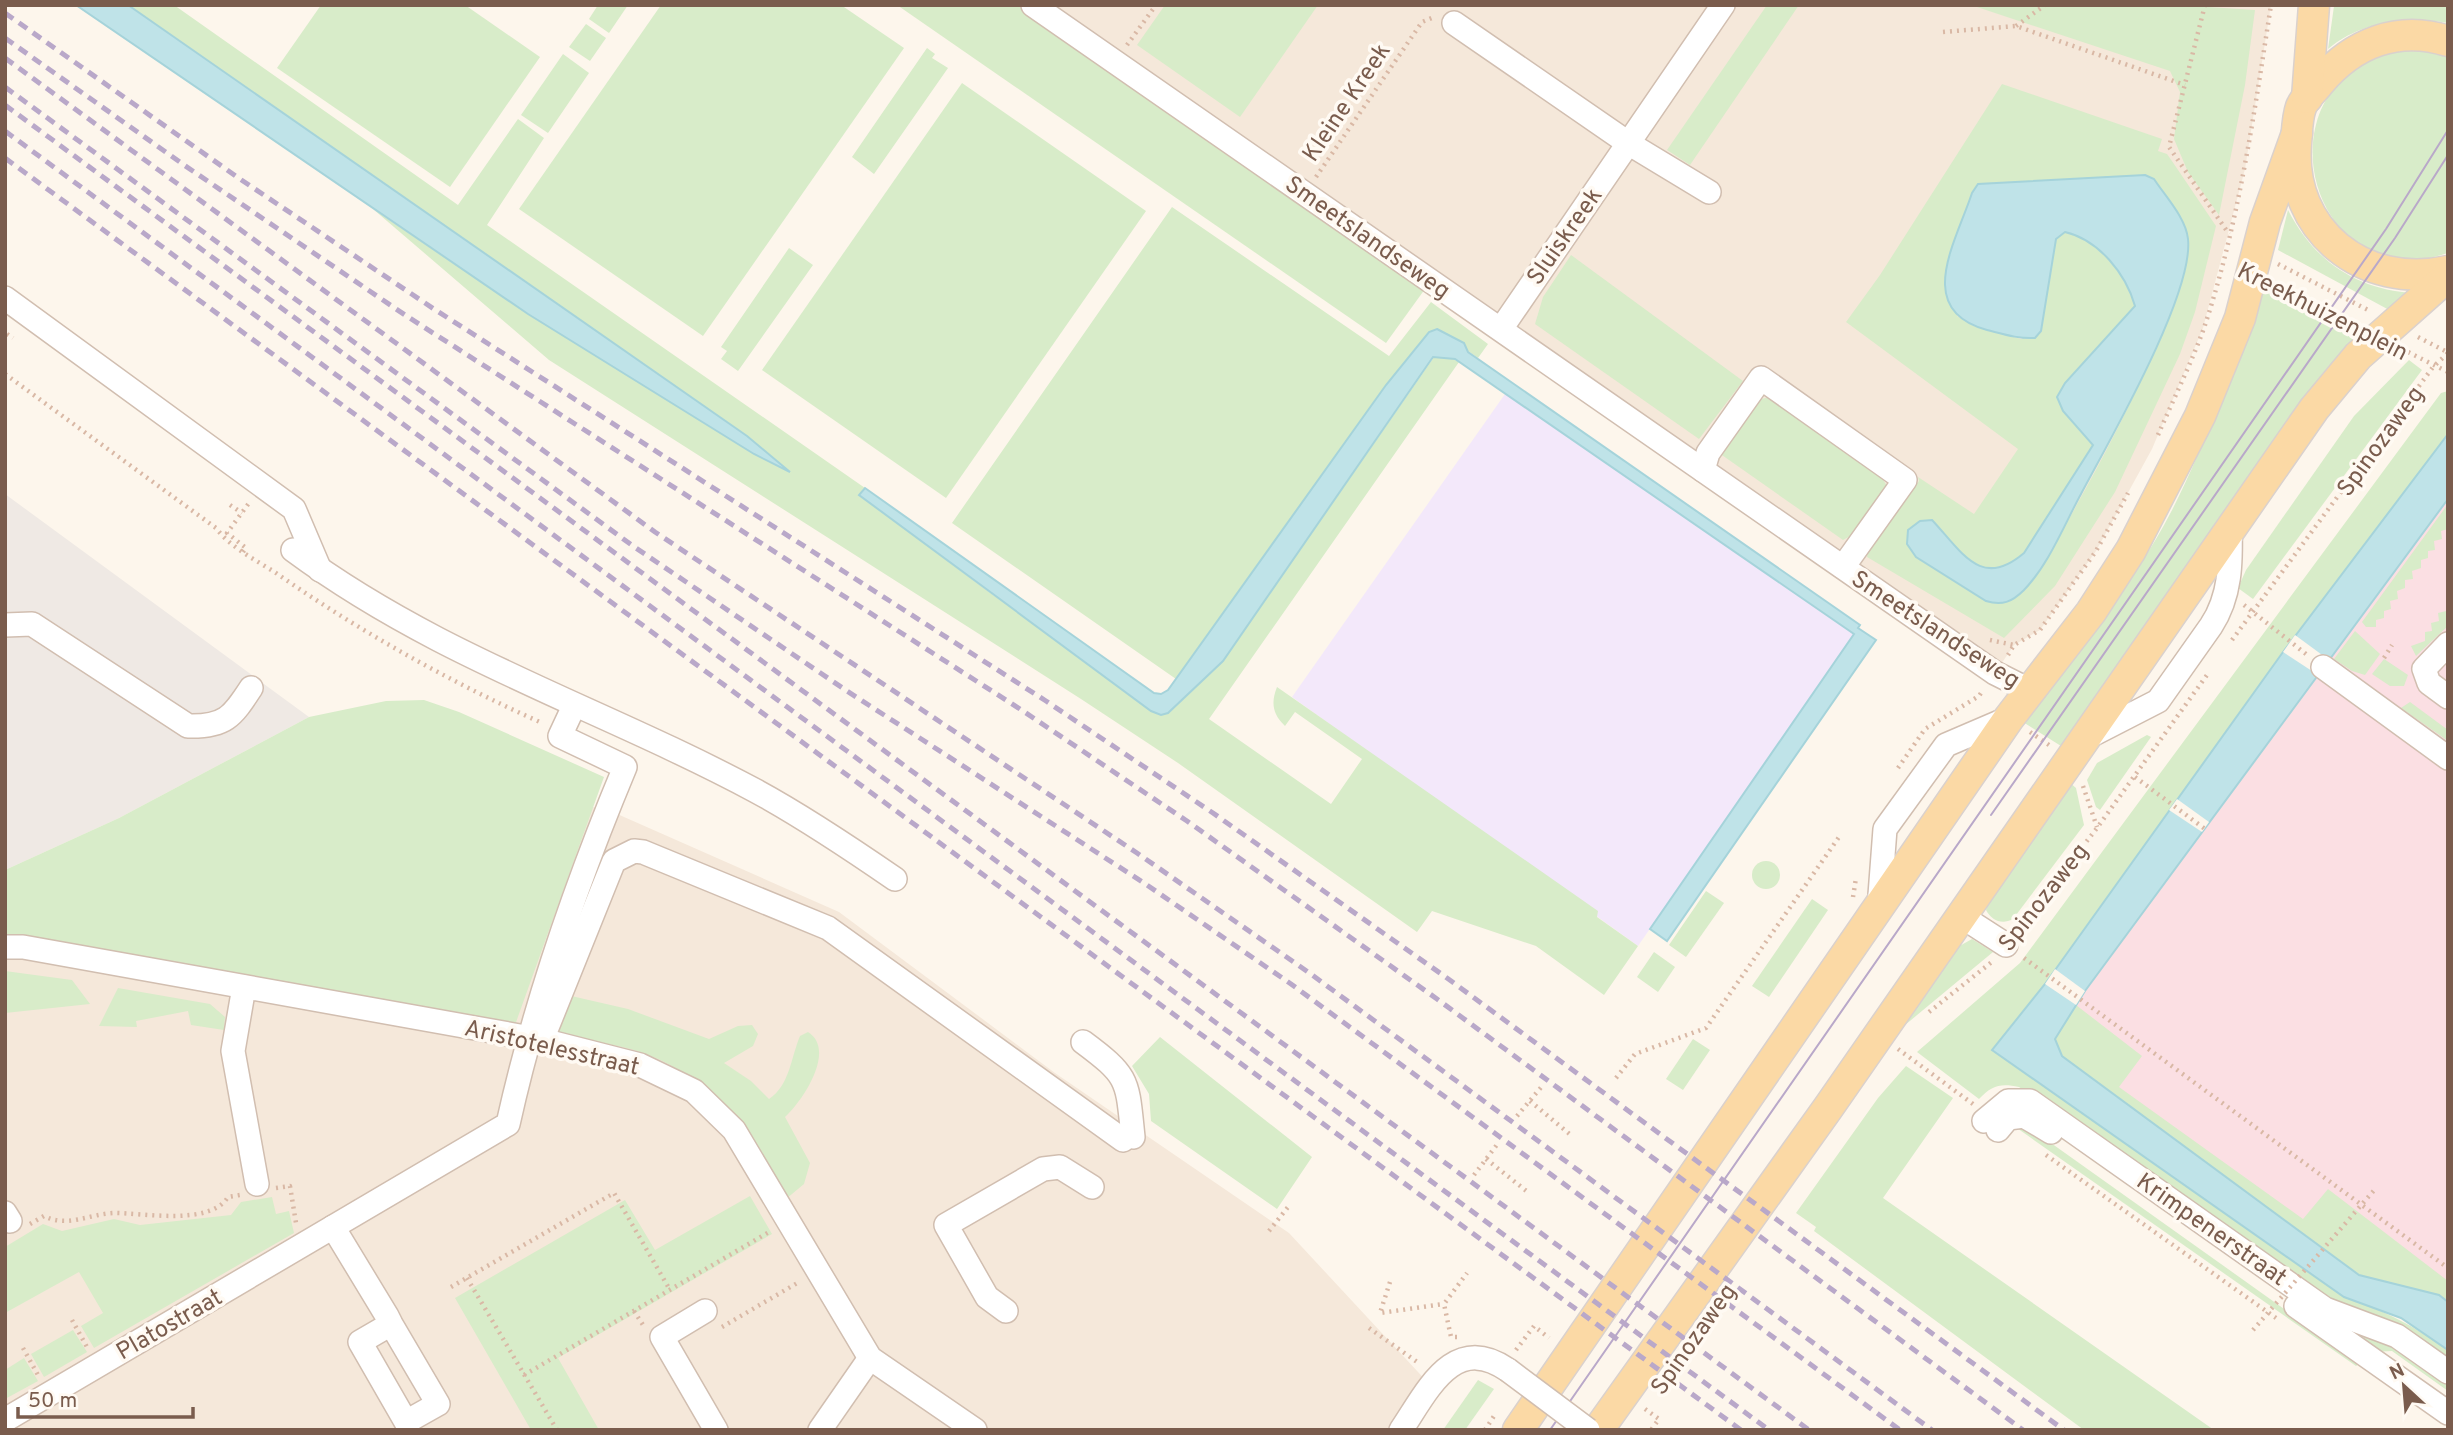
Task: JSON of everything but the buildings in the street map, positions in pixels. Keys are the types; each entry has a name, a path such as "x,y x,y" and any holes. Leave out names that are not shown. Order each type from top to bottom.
{"main road":[{"path":"2307,98 2314,5"},
{"path":"2448,41 2409,34 2383,38 2339,60 2300,108 2295,160 2303,199 2323,233 2342,252 2374,268 2402,276 2448,274"},
{"path":"1518,1430 2009,718 2091,612 2131,550 2200,416 2240,318 2254,264 2297,133"},
{"name":"Spinozaweg","path":"1598,1430 2314,409 2386,330 2448,274"}],"street":[{"name":"Smeetslandseweg","path":"1033,5 1995,673 2029,690"},
{"name":"Sluiskreek","path":"1501,329 1723,5"},
{"path":"1447,19 1628,144 1709,192"},
{"path":"5,298 294,509 320,570"},
{"name":"Smeetslandseweg","path":"1703,470 1708,453 1761,378 1905,480 1843,567"},
{"name":"Spinozaweg","path":"2080,742 2158,701 2211,626 2219,613 2231,570 2230,527"},
{"path":"293,550 320,570 440,643 755,790 813,824 895,879"},
{"path":"5,625 32,624 188,726 214,725 234,715 251,688"},
{"path":"2448,644 2424,669 2429,683 2448,696"},
{"path":"2323,667 2448,758"},
{"path":"535,1039 607,810 625,767 560,736 574,706"},
{"path":"1879,908 1885,829 1946,744 2009,718"},
{"path":"535,1039 614,861 634,851 643,852 828,928 1128,1138 1131,1101 1118,1068 1083,1042"},
{"path":"1961,916 2006,945"},
{"name":"Aristotelesstraat","path":"5,947 23,947 535,1039 640,1065 694,1091 734,1130 870,1358 975,1430"},
{"path":"244,986 233,1051 258,1189"},
{"name":"Platostraat","path":"5,1420 508,1124 535,1039"},
{"name":"Krimpenerstraat","path":"1991,1122 2008,1101 2030,1101 2325,1309 2397,1336 2448,1372"},
{"name":"Krimpenerstraat","path":"1991,1122 2013,1116 2037,1122 2448,1413"},
{"path":"1006,1311 988,1297 946,1225 1043,1169 1060,1167 1092,1187"},
{"path":"333,1227 391,1324"},
{"path":"705,1311 662,1337 716,1430"},
{"path":"820,1430 870,1358"},
{"path":"1401,1430 1438,1377 1450,1365 1480,1358 1508,1370 1588,1430"}],"path":[{"path":"1115,63 1156,5"},
{"path":"2016,26 2045,5"},
{"path":"2205,5 2169,147 2230,235"},
{"name":"Kreekhuizenplein","path":"2271,5 2245,169 2222,261 2254,264 2386,330 2448,353"},
{"name":"Kleine Kreek","path":"1305,192 1422,22 1447,19"},
{"path":"1943,32 2016,26 2185,85"},
{"name":"Kreekhuizenplein","path":"2230,235 2254,264 2386,330 2433,367 2448,372"},
{"path":"7,334 13,338"},
{"name":"Spinozaweg","path":"2229,644 2433,367 2448,353"},
{"path":"243,552 246,548 227,533 254,496"},
{"path":"230,505 242,513"},
{"path":"2241,603 2290,643"},
{"path":"2384,658 2392,645"},
{"name":"Spinozaweg","path":"1925,1016 1990,965 2135,777 2214,666"},
{"path":"2135,777 2204,829"},
{"path":"1616,1078 1635,1054 1706,1028 1839,837"},
{"path":"2006,945 2448,1268"},
{"path":"1890,1059 1903,1040"},
{"path":"1898,1048 1991,1122"},
{"path":"1517,1116 1543,1085"},
{"path":"1530,1101 1572,1136"},
{"path":"1474,1175 1499,1142"},
{"path":"2036,1148 2287,1325"},
{"path":"1486,1158 1529,1193"},
{"path":"14,1220 44,1216 57,1223 112,1213 158,1216 209,1212 222,1208 228,1197 258,1189 290,1186 300,1247"},
{"path":"2253,1329 2376,1188"},
{"path":"451,1287 614,1193 670,1290"},
{"path":"1269,1231 1289,1207"},
{"path":"524,1375 788,1221"},
{"path":"705,1311 716,1330 818,1271"},
{"path":"1390,1282 1380,1313 1444,1304 1467,1273"},
{"path":"467,1278 557,1430"},
{"path":"1444,1304 1451,1337"},
{"path":"72,1320 98,1366"},
{"path":"1521,1344 1534,1326 1549,1338"},
{"path":"1369,1328 1401,1349"},
{"path":"23,1348 49,1394"},
{"name":"Spinozaweg","path":"1637,1419 1652,1398"},
{"path":"1644,1409 1659,1419 1651,1430"}],"shaded area":[{"path":"1032,5 2271,5 2245,169 2203,328 2152,449 2096,551 2040,630 2014,645 1995,673"},
{"path":"1505,394 1855,634 1638,946 1292,697"},
{"path":"2448,475 2448,1323 2026,1049"},
{"path":"5,494 309,717 119,818 5,870"},
{"path":"582,804 615,813 839,912 1055,1073 1289,1233 1431,1386 1401,1430 5,1430 5,894"}],"green space":[{"path":"128,5 174,5 458,205 518,119 544,138 487,225 865,488 860,495 993,595 1169,713 1223,661 1434,357 1449,357 1459,362 1209,719 1331,804 1362,759 1295,712 1285,726 1277,717 1274,708 1277,687 1598,911 1597,917 1638,946 1604,995 1536,946 1432,911 1417,932 1178,763 1081,699 549,360 373,209 528,314 754,454 789,471 747,436"},
{"path":"321,5 465,5 540,57 450,187 277,68"},
{"path":"598,5 628,5 609,33 589,19"},
{"path":"661,5 841,5 904,48 703,336 519,209"},
{"path":"897,5 1017,5 1425,289 1386,343"},
{"path":"1165,5 1318,5 1240,117 1137,45"},
{"path":"1767,5 1799,5 1690,165 1667,150"},
{"path":"1971,5 2177,5 2255,10 2245,85 2219,215 2188,172 2174,139 2180,92 2170,71"},
{"path":"2448,5 2448,23 2417,20 2385,23 2354,32 2328,49 2334,6"},
{"path":"586,24 606,38 590,61 569,47"},
{"path":"927,48 935,54 932,58 948,68 874,174 852,157"},
{"path":"2426,49 2448,55 2448,253 2397,259 2356,243 2328,211 2314,171 2315,128 2333,89 2370,60"},
{"path":"563,54 589,73 548,133 521,115"},
{"path":"962,83 1146,211 946,498 762,370"},
{"path":"2002,84 2162,139 2158,151 2167,154 2216,226 2195,312 2180,354 2115,492 2055,586 2004,638 1867,557 1868,548 1919,481 1918,477 1974,514 2018,449 1846,322 1880,275","holes":["2145,175 2154,179 2186,229 2185,260 2173,303 2126,411 2069,519 2025,590 1907,544 1932,520 1963,554 1984,567 1996,568 2009,564 2024,553 2093,445 2063,411 2057,397 2065,383 2135,307 2125,282 2109,260 2089,242 2065,232 2056,238 2041,331 2021,339 1974,326 1957,316 1972,193 1978,184"]},
{"path":"1172,207 1389,356 1431,302 1488,344 1478,358 1437,329 1386,385 1176,679 952,523"},
{"path":"2288,210 2311,244 2339,270 2374,286 2414,293 2391,311 2278,250"},
{"path":"789,248 813,265 738,371 721,359 727,351 721,347"},
{"path":"1571,255 1743,381 1699,439 1535,324 1543,297"},
{"path":"2260,288 2356,336 2322,374 2061,746 2023,722 2139,567 2156,540 2208,430"},
{"path":"2409,360 2422,370 2253,599 2238,588 2246,570 2354,416"},
{"path":"2448,391 2448,434 2283,652 2045,984 1992,1050 2344,1297 2398,1319 2448,1350 2448,1366 2327,1302 2019,1087 1997,1086 1979,1099 1917,1052 2020,963 2441,393"},
{"path":"1768,397 1882,478 1887,486 1854,534 1843,540 1719,453 1759,400"},
{"path":"2448,504 2448,529 2441,531 2442,539 2434,541 2435,550 2428,551 2428,558 2421,560 2421,568 2412,571 2413,579 2405,580 2405,588 2397,591 2398,599 2390,601 2391,609 2384,611 2384,618 2376,620 2376,627 2366,627 2362,622"},
{"path":"2448,602 2448,626 2416,656 2411,646 2425,641 2425,632 2432,631 2431,623 2439,621 2438,613 2446,611"},
{"path":"2355,631 2380,654 2365,675 2352,671 2334,659"},
{"path":"2384,659 2408,675 2404,686 2390,686 2372,674"},
{"path":"424,700 459,712 604,777 515,1025 6,935 5,870 119,818 309,717 386,701"},
{"path":"2410,702 2448,730 2448,741 2401,708"},
{"path":"2147,735 2151,737 2100,810 2096,807 2087,780 2097,763"},
{"path":"2069,782 2076,788 2084,825 2013,919 2001,922 1994,919 1986,910 1988,902"},
{"path":"1766,861 1776,865 1780,875 1776,885 1766,889 1756,885 1752,875 1756,865"},
{"path":"1706,891 1724,903 1686,957 1669,945"},
{"path":"1812,899 1828,910 1769,997 1752,986"},
{"path":"1972,939 1993,952 1899,1030 1956,948"},
{"path":"1654,952 1675,967 1658,992 1637,977"},
{"path":"5,971 72,980 90,1004 5,1013"},
{"path":"118,988 210,1004 225,1017 224,1030 191,1025 188,1011 136,1021 137,1027 99,1026"},
{"path":"567,995 628,1009 709,1039 738,1026 752,1025 758,1034 753,1046 724,1063 751,1081 769,1099 786,1078 800,1036 808,1032 816,1040 818,1063 800,1100 785,1117 810,1163 804,1184 786,1199 725,1110 687,1076 664,1062 618,1046 557,1035 556,1022"},
{"path":"2076,1005 2142,1056 2119,1087 2303,1219 2328,1189 2448,1281 2448,1302 2439,1295 2359,1275 2062,1056 2055,1039"},
{"path":"1160,1037 1312,1157 1277,1209 1151,1121 1149,1094 1132,1066"},
{"path":"1693,1039 1710,1050 1683,1090 1666,1079"},
{"path":"1906,1066 1953,1098 1883,1198 2214,1430 2084,1430 1814,1231 1816,1227 1796,1213 1878,1098"},
{"path":"2023,1123 2360,1363 2356,1366 2014,1126"},
{"path":"750,1196 772,1234 558,1358 599,1430 531,1430 455,1298 625,1200 655,1250"},
{"path":"272,1197 276,1214 289,1211 294,1233 94,1348 81,1326 103,1313 79,1272 5,1313 5,1247 43,1224 62,1231 114,1219 140,1225 231,1215 241,1202"},
{"path":"2328,1316 2376,1335 2448,1382 2448,1391 2392,1351 2373,1352"},
{"path":"73,1330 87,1352 44,1377 31,1354"},
{"path":"24,1358 38,1381 5,1399 5,1370"},
{"path":"1478,1380 1494,1389 1465,1430 1443,1430"}],"water":[{"path":"76,5 128,5 747,436 790,472 754,454 528,314"},
{"path":"2145,175 2154,179 2179,215 2186,231 2186,264 2178,295 2129,405 2041,568 2024,590 2011,600 2002,603 1986,601 1916,557 1907,544 1908,530 1920,521 1932,520 1963,554 1984,567 1996,568 2009,564 2024,553 2093,445 2063,411 2057,397 2065,383 2135,306 2125,282 2100,250 2065,232 2056,239 2041,331 2035,338 2029,338 1987,330 1964,320 1951,307 1946,291 1946,272 1957,232 1978,184"},
{"path":"1437,329 1464,343 1468,352 1860,625 1858,628 1876,640 1667,941 1650,929 1854,634 1455,359 1433,357 1223,661 1168,713 1161,715 1151,711 859,495 865,488 1154,693 1161,694 1168,690 1386,385 1429,332"},
{"path":"2448,434 2448,499 2085,991 2055,1039 2062,1056 2359,1275 2439,1295 2448,1302 2448,1350 2401,1318 2344,1297 1992,1050 2045,984 2283,652"}],"pier":[{"path":"2295,635 2329,660 2318,675 2283,652"},
{"path":"2177,799 2209,822 2202,832 2169,810"},
{"path":"2055,969 2085,991 2076,1005 2045,984"}],"tram line":[{"path":"1550,1430 2386,229 2448,130"},
{"path":"1991,815 2395,238 2448,155"}],"railway":[{"path":"5,13 240,179 434,309 1046,701 1213,813 1447,978 2064,1430"},
{"path":"5,38 184,165 405,315 1020,709 1187,821 1437,999 2023,1430"},
{"path":"5,58 655,532 1137,853 1308,972 1932,1430"},
{"path":"5,87 633,546 847,691 1144,883 1291,984 1900,1430"},
{"path":"5,105 1809,1430"},
{"path":"5,131 1769,1430"},
{"path":"5,158 1741,1430"}]}
